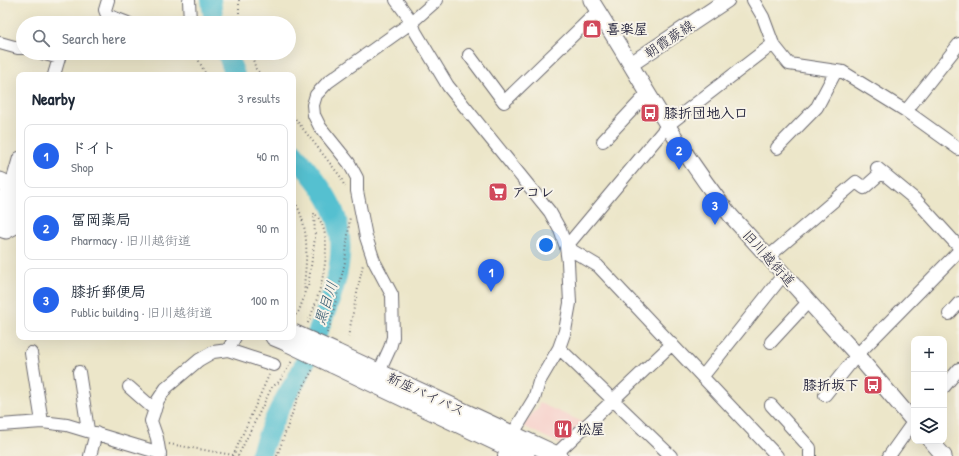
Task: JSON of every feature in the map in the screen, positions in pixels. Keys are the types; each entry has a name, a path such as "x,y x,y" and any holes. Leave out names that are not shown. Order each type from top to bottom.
{"highway":[{"path":"0,199 16,207"},
{"path":"0,212 16,220"},
{"path":"0,228 6,230 16,224"},
{"name":"新座バイパス","path":"296,337 508,446 556,455"},
{"name":"新座バイパス","path":"335,358 379,372 526,456"}],"main road":[{"name":"朝霞蕨線","path":"631,64 727,0"},
{"name":"旧川越街道","path":"594,5 668,125 713,194 911,418"},
{"path":"934,444 944,456"}],"street":[{"path":"108,0 105,10 107,14 112,16"},
{"path":"189,0 190,16"},
{"path":"396,0 412,22 415,31 448,86 550,212 560,230 566,247 570,303 565,331 559,348 539,382 534,399 508,446"},
{"path":"379,372 390,348 393,337 392,295 374,261 366,237 357,191 357,178 349,163 320,127 314,115 313,105 316,94 328,82 412,22 437,0"},
{"path":"753,0 763,17 773,44 789,64 843,72 906,111 959,149"},
{"path":"469,55 504,102 594,5"},
{"path":"0,44 16,48"},
{"path":"566,247 668,125 773,44"},
{"path":"906,111 959,44"},
{"path":"55,72 58,60"},
{"path":"777,148 817,107 836,70"},
{"path":"604,141 648,93"},
{"path":"10,186 16,167"},
{"path":"768,257 856,182 864,188 879,170 917,201 959,247"},
{"path":"566,247 598,266 778,456"},
{"path":"825,395 857,355 959,251"},
{"path":"703,376 784,274"},
{"path":"771,342 808,302"},
{"path":"949,314 959,303"},
{"path":"228,350 233,340"},
{"path":"556,455 672,344"},
{"path":"559,348 671,456"},
{"path":"159,451 151,421 158,400 166,388 199,360 213,352 228,350 274,365"},
{"path":"31,353 42,422"},
{"path":"947,383 959,369"},
{"path":"79,372 92,432 90,456"},
{"path":"130,387 155,410"},
{"path":"771,405 810,448 810,456"},
{"path":"0,425 42,422 67,424 159,451"},
{"path":"889,456 911,425"}],"path":[{"path":"239,0 239,16"},
{"path":"199,60 204,72"},
{"path":"253,60 258,72"},
{"path":"296,120 340,176 346,190"},
{"path":"296,205 302,218 306,234 305,290 299,311 296,314"},
{"path":"296,324 321,284 325,263 326,251 323,226 320,218 314,213 315,238 308,287 305,290"},
{"path":"348,337 363,260"},
{"path":"238,456 272,387 279,382 294,358"},
{"path":"159,451 233,455 274,365"}],"shaded area":[{"path":"539,403 585,423 562,445 523,426 533,412 537,410"}],"waterway":[{"name":"黒目川","path":"211,0 213,16"},
{"name":"黒目川","path":"230,60 234,72"},
{"name":"黒目川","path":"260,456 275,417 298,377 327,309 337,276 340,259 338,226 333,209 320,186 296,156"}],"place":[{"name":"喜楽屋","path":"592,29"},
{"name":"膝折団地入口","path":"650,113"},
{"name":"冨岡薬局","path":"679,170"},
{"name":"アコレ","path":"498,192"},
{"name":"膝折郵便局","path":"715,225"},
{"name":"ドイト","path":"491,292"},
{"name":"膝折坂下","path":"873,385"},
{"name":"松屋","path":"563,429"}]}
